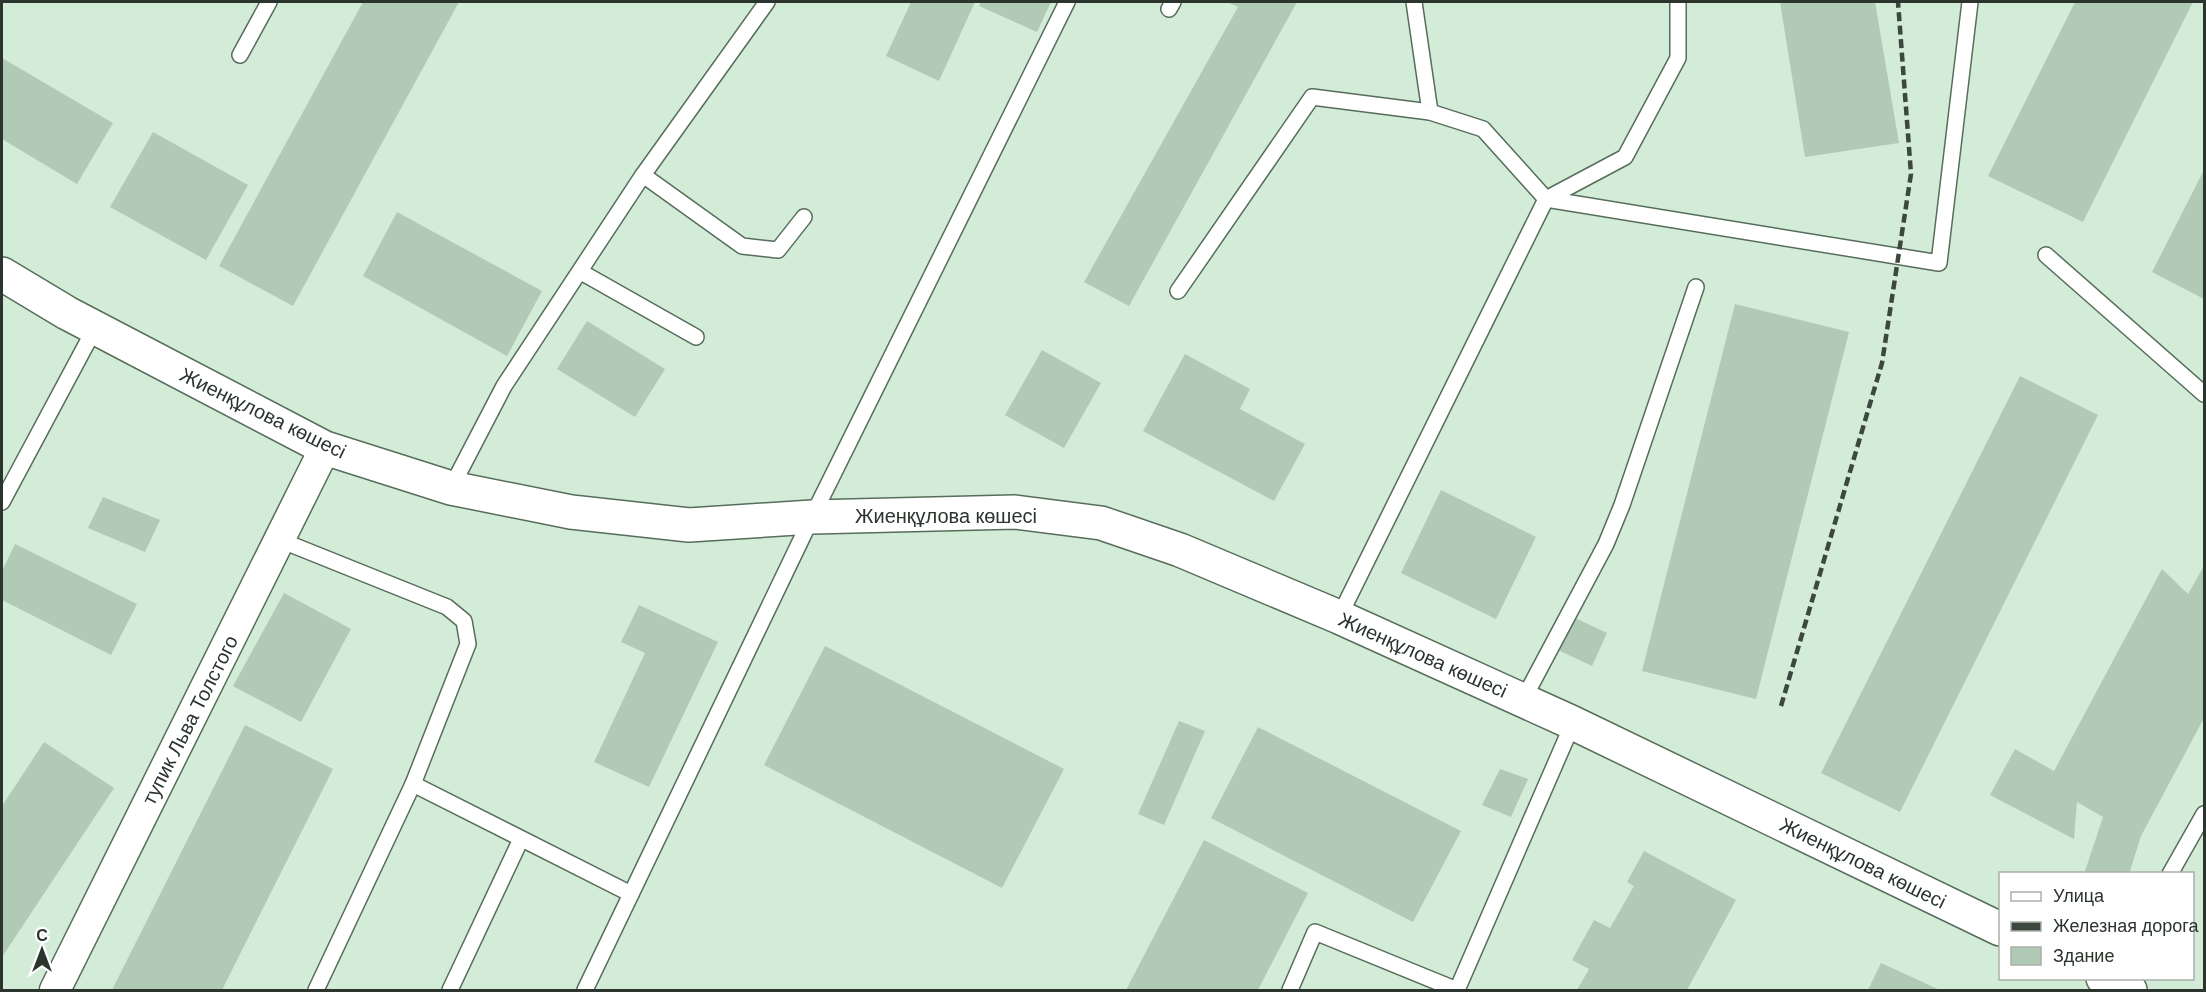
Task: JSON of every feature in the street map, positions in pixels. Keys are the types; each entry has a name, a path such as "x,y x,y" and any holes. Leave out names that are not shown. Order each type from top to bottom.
{"street":[{"name":"Жиенқұлова көшесі","path":"2,274 95,328 325,448 451,488 571,512 689,525 812,517 1015,512 1101,523 1180,550 1339,616 1573,723 1999,928"},
{"name":"тупик Льва Толстого","path":"55,990 325,448"}],"lane":[{"path":"240,55 269,2"},
{"path":"451,488 504,386 643,175 766,2"},
{"path":"585,990 812,517 1067,2"},
{"path":"1414,2 1430,112"},
{"path":"1339,616 1546,199 1624,157 1678,58 1678,2"},
{"path":"1178,291 1312,98 1430,112 1484,129 1546,199 1939,263 1970,2"},
{"path":"643,175 742,246 778,250 804,217"},
{"path":"2046,255 2205,394"},
{"path":"581,272 696,337"},
{"path":"1523,700 1606,544 1622,506 1696,287"},
{"path":"2,502 95,328"},
{"path":"280,540 447,607 464,621 468,644 413,784 316,990"},
{"path":"1290,990 1316,932 1457,990 1573,723"},
{"path":"413,784 631,894"},
{"path":"2171,872 2205,814"},
{"path":"450,990 521,839"}],"building":[{"path":"363,2 459,2 293,306 219,266"},
{"path":"911,2 975,2 939,81 886,56"},
{"path":"981,2 1051,2 1037,32 979,6"},
{"path":"1227,2 1297,2 1129,306 1084,282 1238,7"},
{"path":"1780,2 1875,2 1899,143 1805,157"},
{"path":"2075,2 2193,2 2083,222 1988,176"},
{"path":"2,58 113,123 77,184 2,139"},
{"path":"153,132 248,185 206,260 110,207"},
{"path":"2204,170 2204,299 2152,272"},
{"path":"397,212 542,291 507,356 363,276"},
{"path":"1735,304 1849,332 1756,699 1642,671"},
{"path":"587,321 665,369 635,417 557,369"},
{"path":"1042,350 1101,383 1064,448 1005,415"},
{"path":"1185,354 1250,389 1240,409 1305,444 1274,501 1143,431"},
{"path":"2020,376 2098,415 1900,812 1821,773"},
{"path":"1441,490 1536,537 1496,619 1401,573"},
{"path":"103,497 160,520 145,552 88,528"},
{"path":"15,544 137,604 111,655 2,600 2,571"},
{"path":"2204,566 2204,718 2141,836 2130,872 2085,872 2103,817 2077,802 2074,839 1990,795 2015,749 2054,771 2162,569 2188,594"},
{"path":"284,593 351,629 301,722 233,686"},
{"path":"639,605 718,642 649,787 594,762 645,653 621,642"},
{"path":"1573,617 1607,633 1592,666 1558,650"},
{"path":"825,646 1064,769 1002,888 764,765"},
{"path":"1179,721 1205,731 1164,825 1138,814"},
{"path":"245,725 333,769 222,990 112,990"},
{"path":"1258,727 1461,831 1413,922 1211,818"},
{"path":"44,742 114,788 2,957 2,806"},
{"path":"1500,769 1528,779 1511,817 1482,805"},
{"path":"1204,840 1308,893 1258,990 1126,990"},
{"path":"1644,851 1736,900 1687,990 1577,990 1589,969 1572,960 1594,920 1610,928 1634,886 1627,882"},
{"path":"1881,963 1940,990 1868,990"}],"railway":[{"path":"1781,706 1882,363 1911,174 1898,2"}]}
